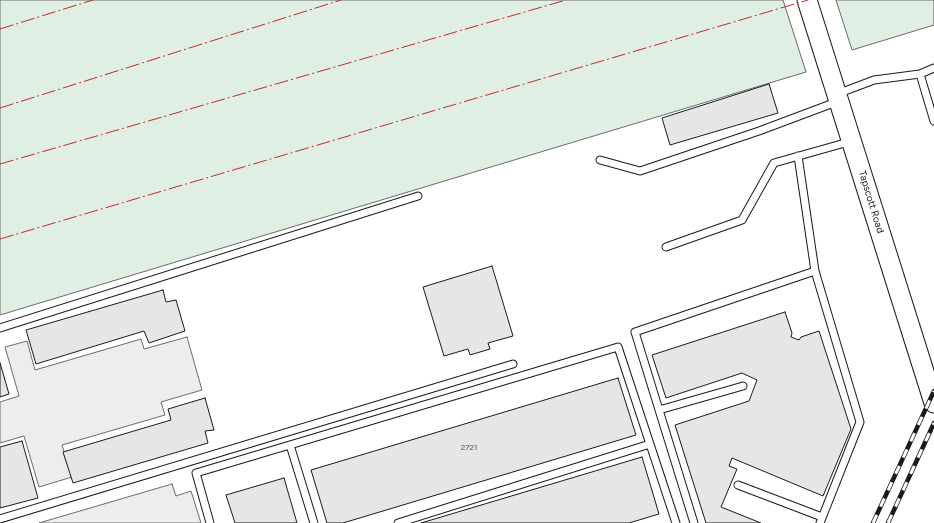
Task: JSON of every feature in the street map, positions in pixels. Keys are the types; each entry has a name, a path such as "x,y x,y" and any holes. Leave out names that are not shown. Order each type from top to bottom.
{"street":[{"name":"Tapscott Road","path":"807,0 934,403"}],"lane":[{"path":"600,160 640,171 759,131 838,98 874,80 920,74 934,68"},
{"path":"920,74 934,121"},
{"path":"666,247 742,220 774,163 852,141"},
{"path":"738,485 821,520 860,422 815,271 798,156"},
{"path":"0,328 418,196"},
{"path":"694,523 635,332 815,271"},
{"path":"210,523 196,473 618,348 676,523"},
{"path":"0,519 513,364"},
{"path":"659,410 743,386"},
{"path":"398,523 650,444"},
{"path":"290,445 314,523"}],"green space":[{"path":"0,0 783,0 806,72 0,315"},
{"path":"836,0 934,0 934,25 852,50"}],"shaded area":[{"path":"187,337 202,390 161,402 165,415 62,445 72,477 39,487 24,436 0,443 0,402 19,396 5,347 27,341 35,370 141,339 144,349"},
{"path":"172,484 176,496 191,491 201,523 39,523"}],"building":[{"path":"769,84 778,113 670,145 662,118"},
{"path":"492,266 513,336 488,343 490,349 470,355 468,349 444,356 423,287"},
{"path":"163,290 166,302 176,300 185,331 149,343 144,331 36,364 26,330"},
{"path":"785,312 792,333 791,337 799,340 801,337 819,331 851,429 823,496 732,458 729,466 737,469 721,507 761,523 706,523 675,425 749,401 757,380 742,373 666,398 652,355"},
{"path":"0,363 9,394 0,397"},
{"path":"618,378 636,435 343,523 327,523 311,470"},
{"path":"205,398 214,430 205,431 208,443 73,483 63,452 171,420 168,409"},
{"path":"22,441 38,498 0,508 0,447"},
{"path":"642,457 659,514 629,523 421,523"},
{"path":"284,478 297,523 235,523 226,495"}],"railway":[{"path":"873,523 934,391"},
{"path":"888,523 934,423"}],"power":[{"path":"0,29 93,0"},
{"path":"0,108 341,0"},
{"path":"0,164 566,0"},
{"path":"0,239 808,0"}]}
